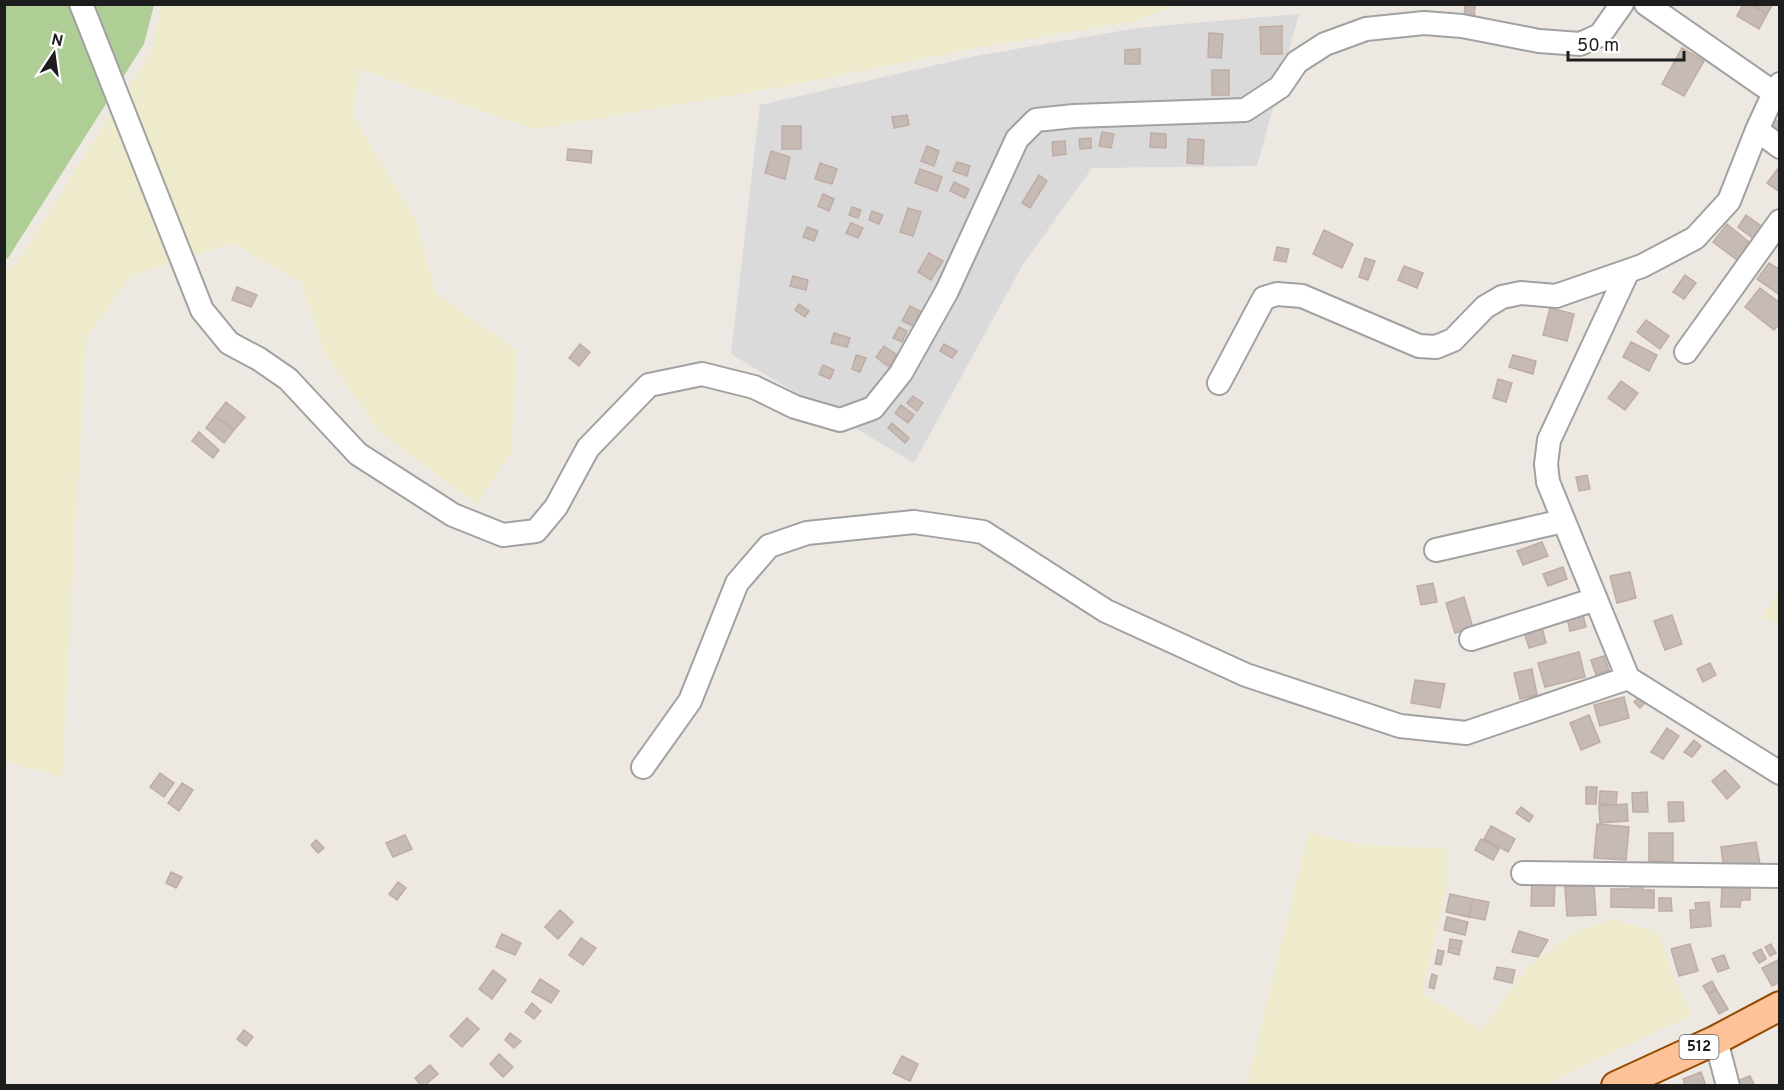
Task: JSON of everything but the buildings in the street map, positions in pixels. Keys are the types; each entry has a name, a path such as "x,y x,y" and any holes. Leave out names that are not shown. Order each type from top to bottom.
{"main road":[{"name":"512","path":"1616,1086 1716,1040 1779,1006"}],"street":[{"path":"81,4 202,310 229,343 259,359 288,379 358,454 453,515 502,535 536,531 556,507 588,448 649,385 702,374 754,387 795,407 840,420 873,408 901,373 947,291 1017,138 1036,120 1074,116 1245,111 1280,87 1297,62 1325,44 1366,29 1424,23 1462,26 1539,41 1580,44 1600,35 1622,4"},
{"path":"1219,383 1264,298 1277,294 1302,296 1419,346 1436,347 1453,340 1485,307 1502,297 1521,293 1556,296 1628,271 1695,238 1729,201 1757,130 1777,89 1646,4"},
{"path":"1757,130 1779,147"},
{"path":"1686,352 1779,221"},
{"path":"1628,271 1550,440 1546,464 1548,482 1628,678 1779,773"},
{"path":"1436,550 1563,521"},
{"path":"643,767 690,701 737,583 769,546 807,533 914,522 983,532 1106,611 1246,675 1400,726 1466,733 1628,678"},
{"path":"1471,639 1596,599"},
{"path":"1523,873 1779,876"},
{"path":"1716,1040 1728,1086"}],"shaded area":[{"path":"162,5 1178,5 1135,21 977,48 753,92 535,129 359,69 353,116 416,220 435,292 517,351 511,453 477,504 381,434 326,356 301,282 232,243 131,276 86,338 62,777 5,761 4,269 15,265 151,51"},
{"path":"1299,14 1257,166 1092,168 1022,266 914,463 731,354 760,105 976,56 1137,28"},
{"path":"1779,589 1779,623 1761,619"},
{"path":"1308,833 1358,844 1447,849 1447,886 1422,993 1479,1029 1489,1020 1528,966 1580,930 1612,919 1659,933 1672,974 1692,1015 1543,1085 1247,1085"}],"green space":[{"path":"4,5 154,5 144,44 8,258 5,259"}]}
